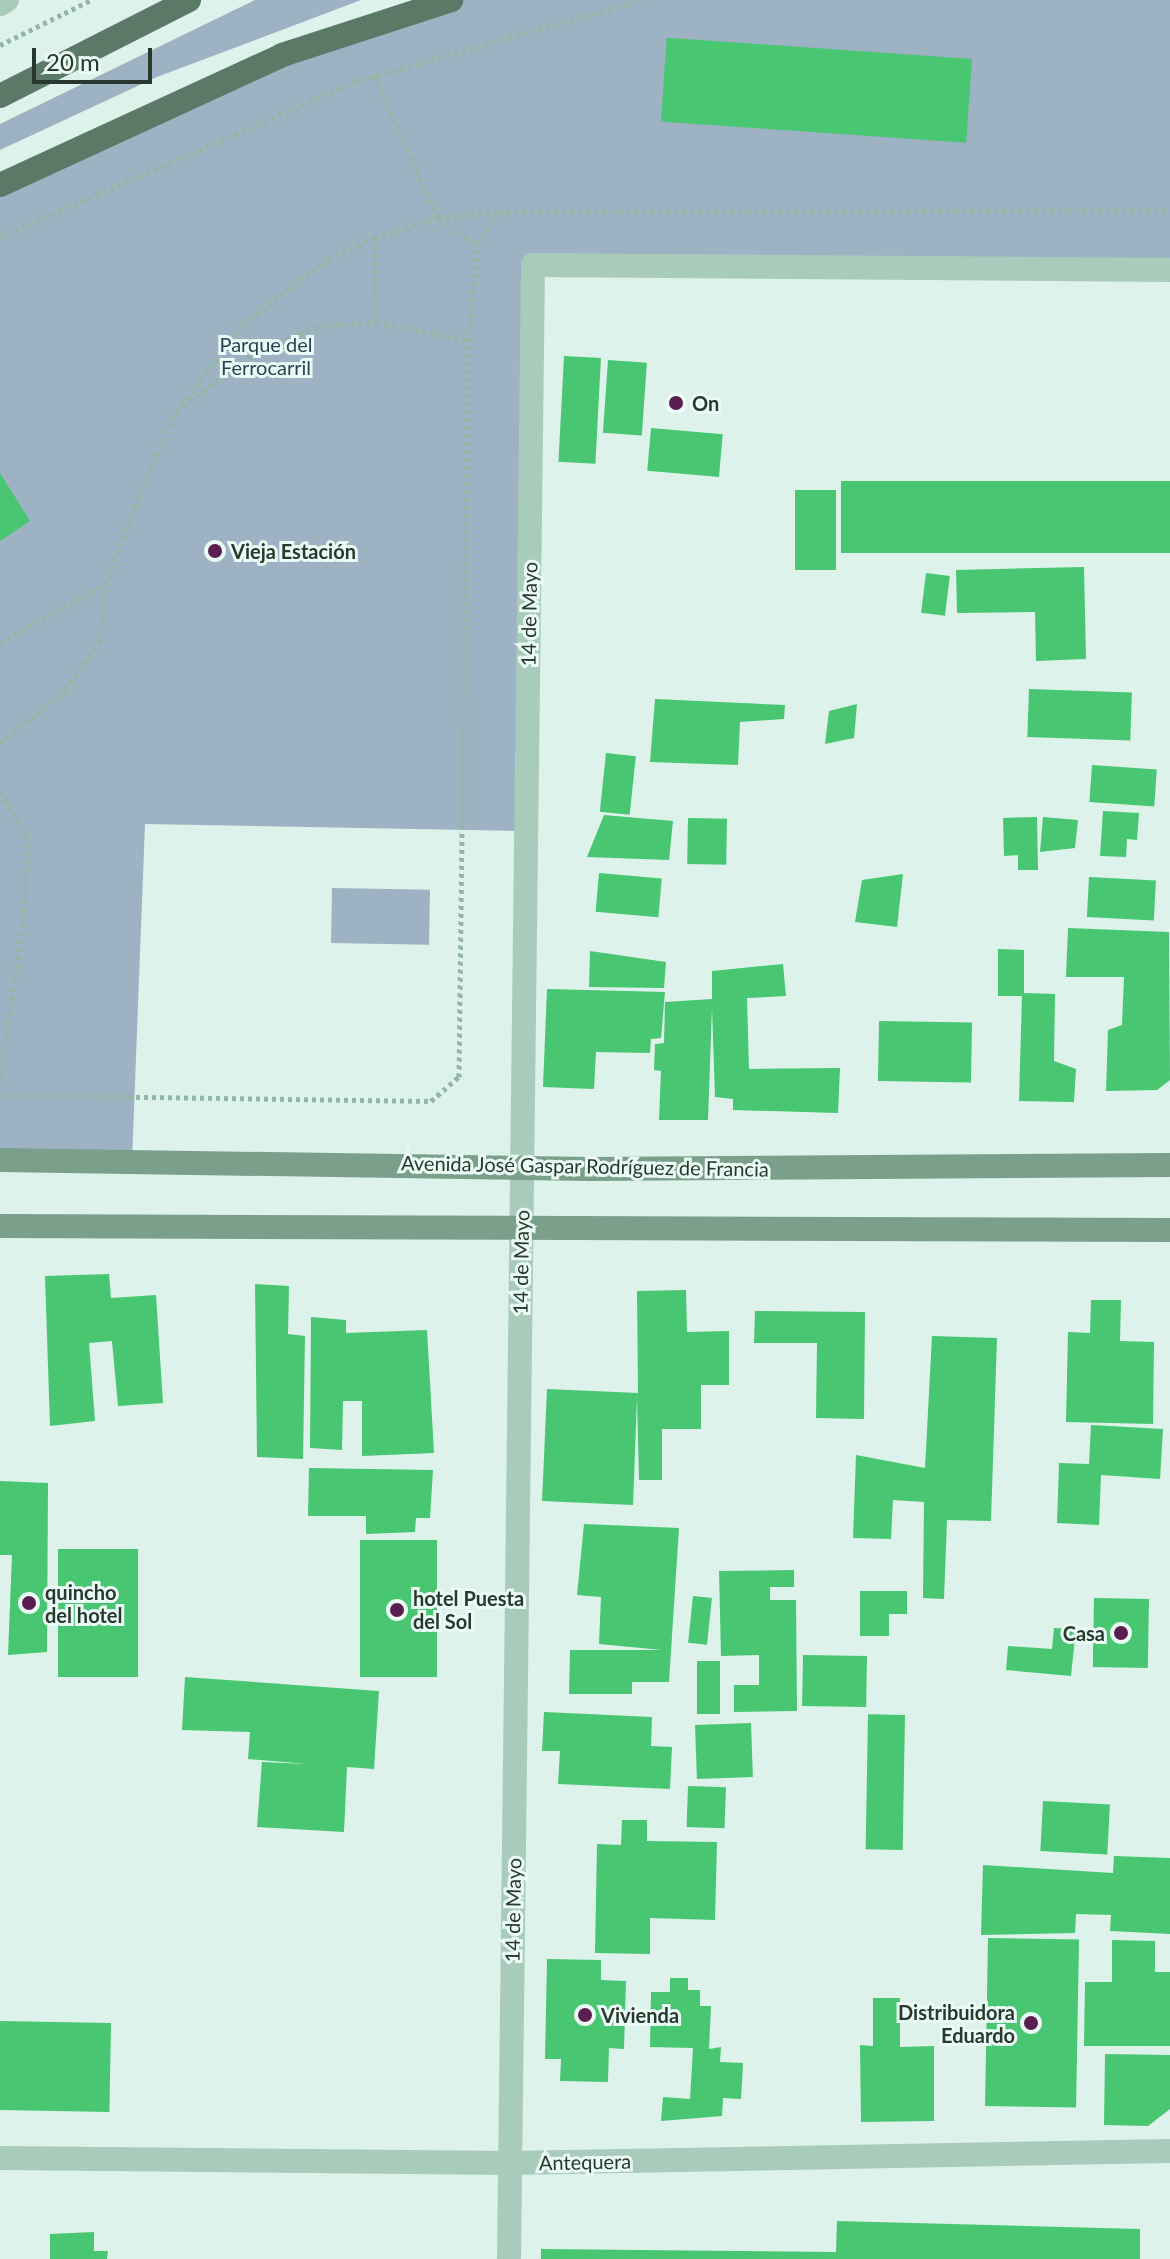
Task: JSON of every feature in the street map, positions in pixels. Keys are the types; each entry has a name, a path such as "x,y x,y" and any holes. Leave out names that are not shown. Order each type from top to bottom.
{"main road":[{"path":"0,96 189,0"},
{"path":"0,185 282,55 451,0"},
{"name":"Avenida José Gaspar Rodríguez de Francia","path":"0,1160 522,1165 1170,1165"},
{"path":"0,1226 521,1223 1170,1230"}],"street":[{"path":"0,4 7,0"},
{"name":"14 de Mayo","path":"509,2259 533,265 1170,270"},
{"name":"Antequera","path":"0,2158 510,2163 1170,2151"}],"path":[{"path":"0,45 91,0"},
{"path":"0,237 186,150 374,75 641,0"},
{"path":"374,75 438,218 478,245"},
{"path":"0,743 66,690 100,642 106,584 176,412 243,324 328,259 374,238 438,218 499,212 1170,210"},
{"path":"0,1095 431,1101 459,1077 468,341 478,245 499,212"},
{"path":"374,238 376,322"},
{"path":"176,412 287,336 376,322 468,341"},
{"path":"0,643 106,584"},
{"path":"0,792 27,836 25,908 0,1084"}],"green space":[{"path":"255,0 361,0 157,77 0,150 0,124"},
{"name":"Parque del Ferrocarril","path":"451,0 1170,0 1170,270 533,265 526,831 145,824 132,1161 0,1161 0,185 282,55"},
{"path":"332,888 430,890 429,945 331,943"}],"building":[{"path":"667,38 972,59 966,143 661,121"},
{"path":"564,356 601,358 595,464 558,462"},
{"path":"608,360 647,363 642,436 603,433"},
{"path":"651,428 723,434 719,477 647,471"},
{"path":"0,473 30,521 0,541"},
{"path":"841,481 1170,481 1170,553 841,553"},
{"path":"795,490 836,490 836,570 795,570"},
{"path":"1084,567 1086,659 1036,661 1035,612 957,613 956,570"},
{"path":"926,573 950,576 945,616 921,613"},
{"path":"1029,689 1132,693 1130,741 1027,737"},
{"path":"655,699 785,705 784,719 740,722 738,765 650,762"},
{"path":"857,704 854,738 825,744 829,711"},
{"path":"606,753 636,756 630,815 600,812"},
{"path":"1092,765 1157,770 1154,806 1089,802"},
{"path":"1103,811 1139,813 1137,840 1127,839 1126,857 1100,856"},
{"path":"604,815 673,821 669,860 587,857"},
{"path":"1037,817 1038,870 1018,870 1018,855 1004,856 1003,818"},
{"path":"1043,817 1078,820 1075,848 1040,852"},
{"path":"688,818 727,819 726,865 687,864"},
{"path":"599,873 662,878 658,917 596,912"},
{"path":"903,874 897,927 855,922 862,880"},
{"path":"1089,877 1156,881 1154,920 1087,917"},
{"path":"1068,928 1169,932 1170,1080 1157,1090 1106,1091 1108,1030 1122,1025 1124,977 1066,977"},
{"path":"998,949 1024,950 1024,993 1055,994 1054,1061 1076,1069 1074,1102 1019,1101 1022,996 998,996"},
{"path":"590,951 666,962 664,988 589,987"},
{"path":"783,964 786,996 747,998 749,1069 840,1068 838,1113 733,1110 733,1099 715,1097 712,1008 708,1120 659,1120 661,1071 654,1070 655,1044 664,1043 665,1002 712,999 712,971"},
{"path":"547,989 665,992 661,1038 651,1039 650,1053 596,1052 594,1089 543,1087"},
{"path":"879,1021 972,1023 971,1083 878,1081"},
{"path":"109,1274 111,1298 156,1295 163,1403 118,1406 112,1341 89,1343 95,1421 50,1426 45,1276"},
{"path":"255,1284 289,1286 288,1334 305,1336 303,1459 257,1457"},
{"path":"686,1290 687,1332 729,1331 729,1385 701,1385 701,1429 662,1429 662,1480 639,1480 637,1398 633,1505 542,1501 547,1389 638,1393 637,1291"},
{"path":"1091,1300 1121,1300 1120,1341 1154,1342 1153,1424 1066,1422 1068,1332 1090,1333"},
{"path":"755,1311 865,1312 864,1419 816,1418 817,1343 754,1343"},
{"path":"311,1317 346,1320 346,1333 427,1330 434,1453 362,1456 362,1401 343,1401 342,1450 310,1448"},
{"path":"932,1336 997,1338 991,1521 947,1520 944,1599 923,1598 924,1502 893,1500 891,1539 853,1538 856,1455 925,1468"},
{"path":"1091,1425 1163,1429 1160,1479 1101,1475 1099,1525 1057,1523 1059,1463 1089,1464"},
{"path":"309,1468 433,1470 430,1518 416,1518 415,1532 366,1534 366,1516 308,1516"},
{"name":"quincho del hotel","path":"0,1481 48,1483 47,1652 8,1655 12,1555 0,1555"},
{"path":"584,1524 679,1528 669,1682 632,1682 632,1694 569,1694 570,1650 662,1650 599,1644 601,1597 577,1595"},
{"name":"hotel Puesta del Sol","path":"360,1540 437,1540 437,1677 360,1677"},
{"path":"58,1549 138,1549 138,1677 58,1677"},
{"path":"794,1570 794,1587 770,1587 770,1600 796,1600 797,1711 734,1712 734,1685 759,1685 759,1655 721,1656 719,1571"},
{"path":"860,1591 907,1591 907,1614 889,1614 889,1636 860,1636"},
{"path":"693,1596 712,1598 707,1645 688,1643"},
{"name":"Casa","path":"1094,1598 1149,1599 1148,1668 1093,1667"},
{"path":"1054,1628 1076,1629 1071,1676 1006,1670 1008,1646 1052,1649"},
{"path":"803,1655 867,1656 866,1707 802,1706"},
{"path":"697,1661 720,1661 720,1714 697,1714"},
{"path":"185,1677 379,1691 374,1769 347,1767 344,1832 257,1827 262,1762 308,1764 248,1759 250,1732 182,1730"},
{"path":"544,1712 652,1717 651,1746 672,1747 670,1789 558,1784 560,1751 542,1751"},
{"path":"868,1714 905,1715 903,1850 866,1849"},
{"path":"751,1723 753,1777 697,1779 695,1725"},
{"path":"688,1786 726,1787 725,1828 687,1827"},
{"path":"1043,1801 1110,1805 1107,1854 1040,1851"},
{"path":"622,1820 647,1820 647,1841 717,1842 715,1920 650,1918 650,1954 595,1953 597,1844 621,1845"},
{"path":"1114,1856 1170,1858 1170,1934 1110,1931 1111,1915 1076,1914 1075,1933 981,1935 983,1865 1113,1873"},
{"name":"Distribuidora Eduardo","path":"988,1938 1079,1940 1076,2108 985,2106"},
{"path":"1112,1940 1155,1941 1155,1972 1170,1972 1170,2046 1084,2046 1085,1982 1112,1982"},
{"name":"Vivienda","path":"547,1959 601,1960 601,1980 626,1981 624,2049 609,2048 608,2082 560,2081 561,2059 545,2059"},
{"path":"670,1978 688,1978 688,1990 700,1990 700,2006 711,2006 709,2049 721,2047 720,2062 743,2063 741,2099 723,2098 722,2116 661,2121 663,2097 690,2099 693,2048 650,2047 651,1992 670,1992"},
{"path":"873,1998 900,1998 900,2047 934,2046 934,2121 861,2122 860,2045 873,2046"},
{"path":"0,2021 111,2023 109,2112 0,2110"},
{"path":"1105,2054 1170,2055 1170,2109 1148,2126 1104,2125"},
{"path":"837,2221 1140,2229 1140,2259 541,2259 541,2249 836,2252"},
{"path":"94,2232 94,2251 108,2251 107,2259 50,2259 50,2234"}],"place":[{"name":"On","path":"676,403"},
{"name":"Vieja Estación","path":"215,551"},
{"name":"quincho del hotel","path":"29,1603"},
{"name":"hotel Puesta del Sol","path":"397,1610"},
{"name":"Casa","path":"1121,1633"},
{"name":"Vivienda","path":"585,2015"},
{"name":"Distribuidora Eduardo","path":"1031,2023"}]}
